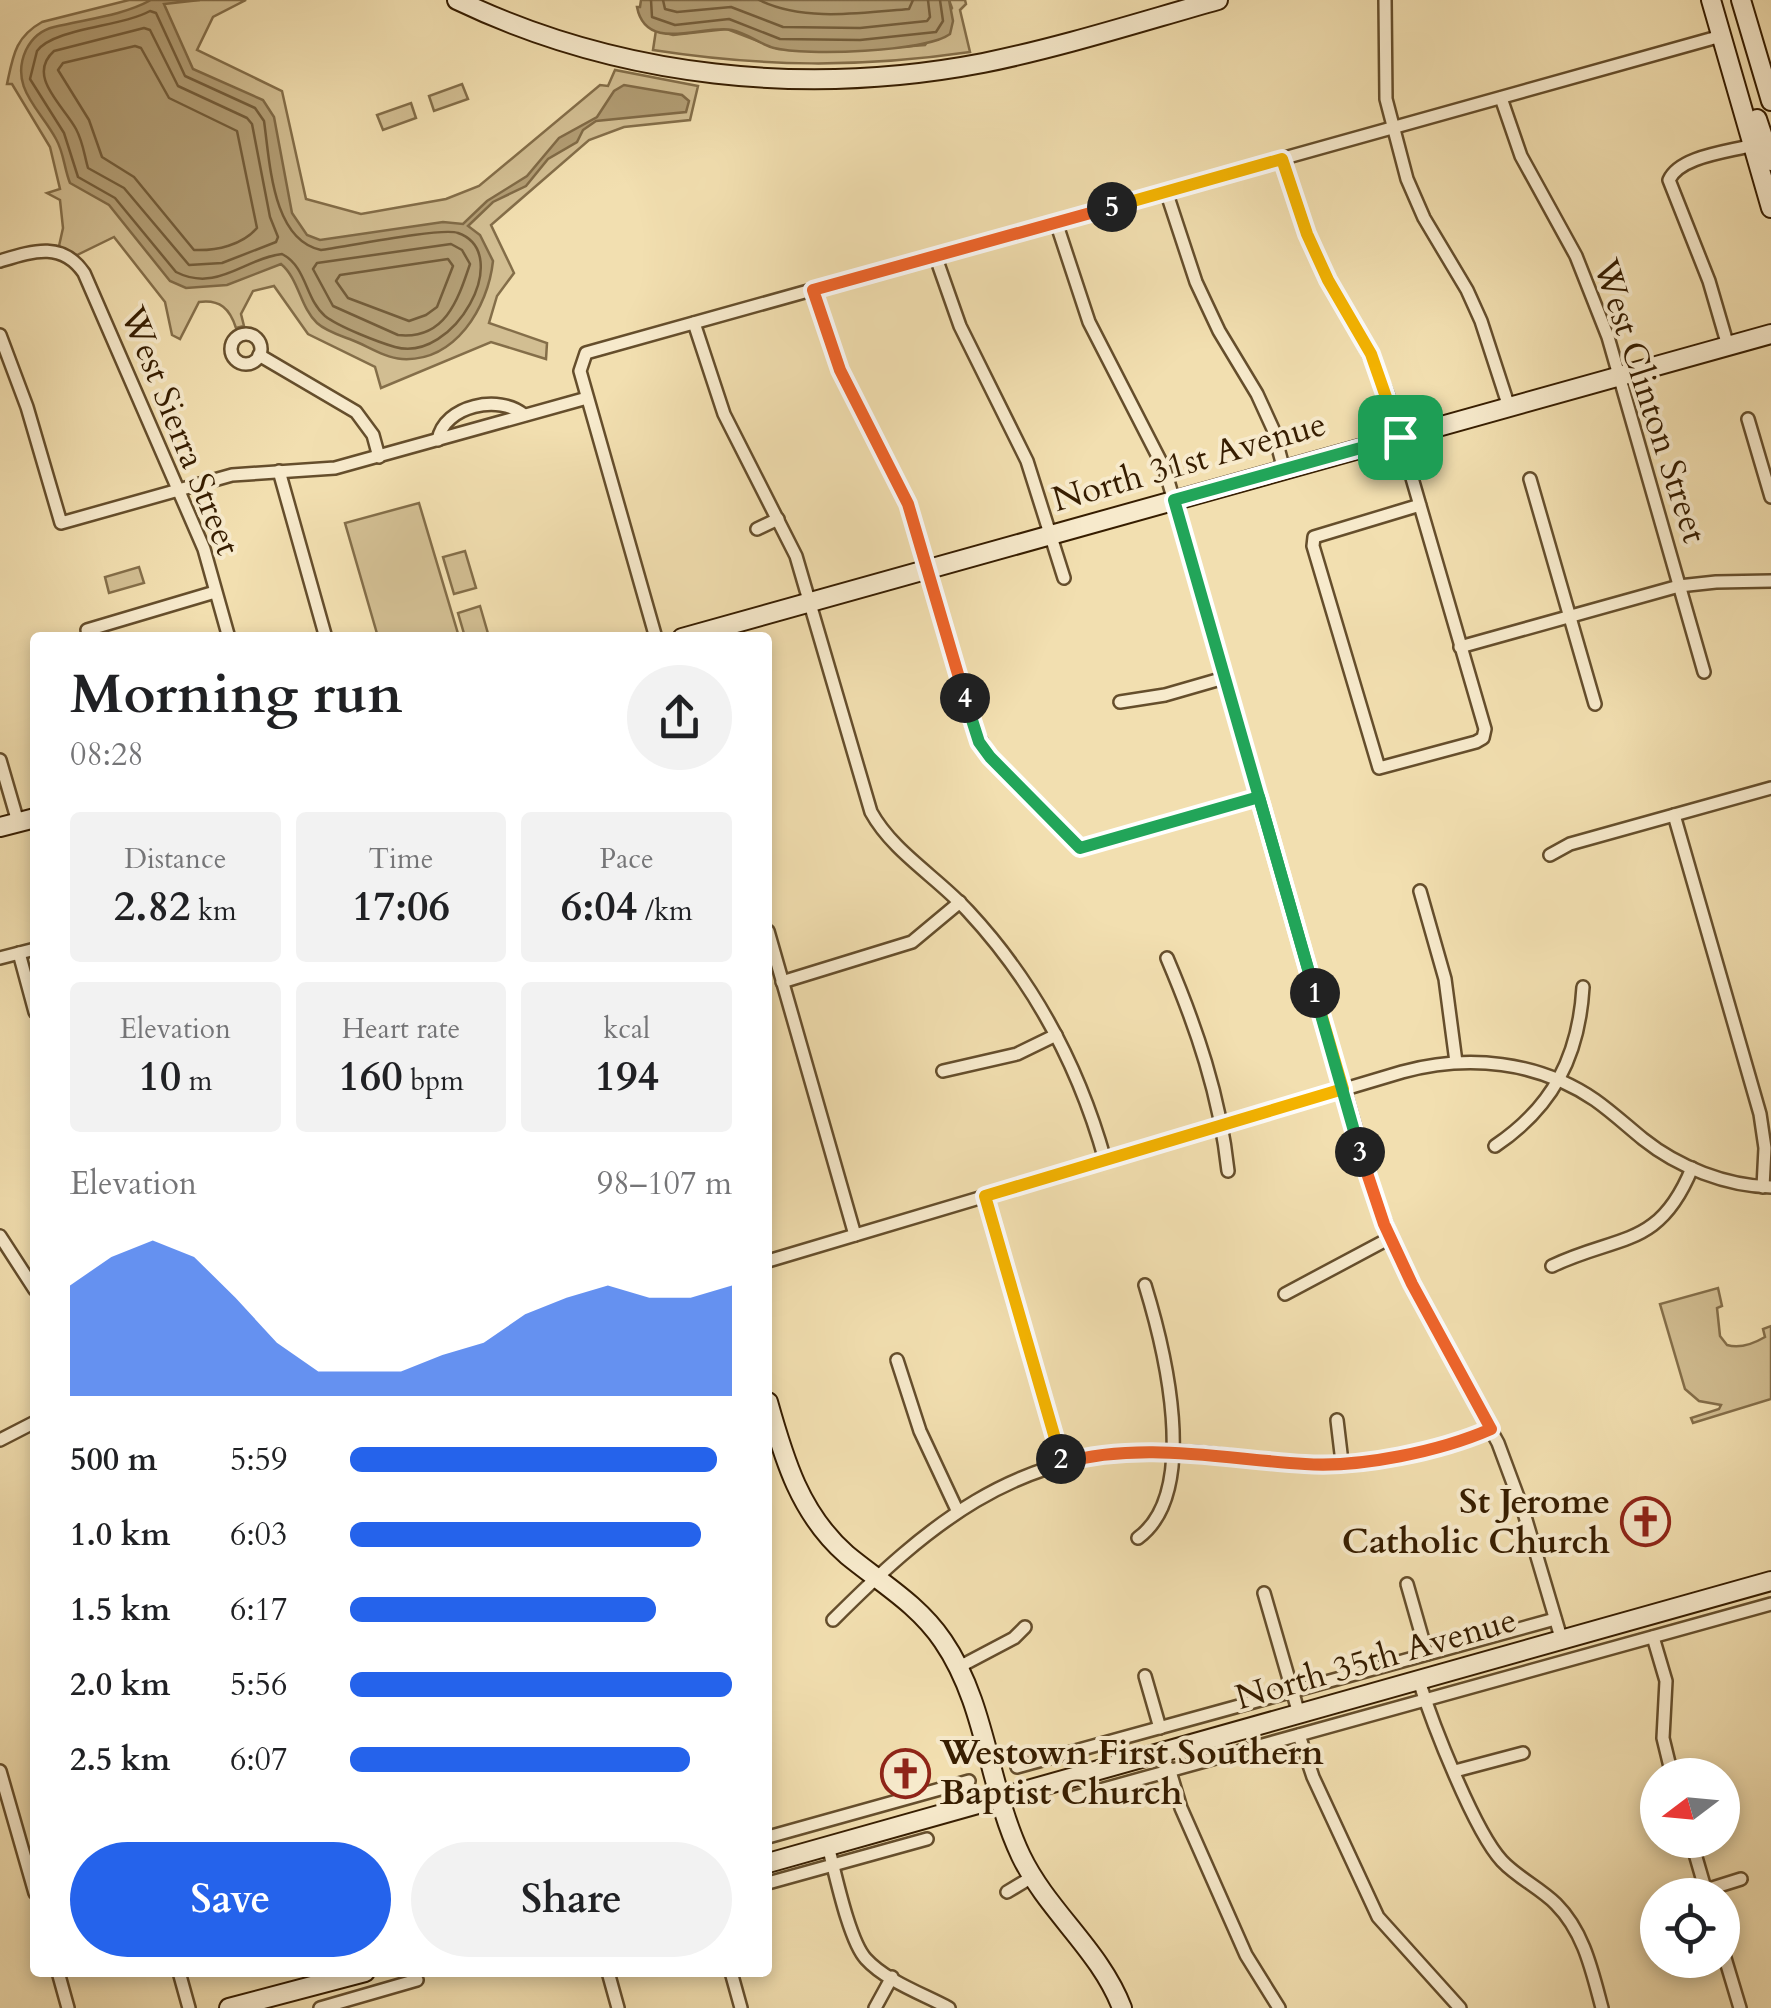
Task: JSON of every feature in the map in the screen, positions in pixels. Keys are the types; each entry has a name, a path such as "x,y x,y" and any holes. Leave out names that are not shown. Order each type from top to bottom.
{"street":[{"path":"457,0 548,36 648,63 793,81 907,74 986,62 1070,43 1218,0"},
{"path":"1385,0 1386,100 1406,178 1424,218 1467,290 1510,407"},
{"path":"1711,0 1771,208"},
{"path":"1729,0 1769,96"},
{"path":"1741,0 1769,96"},
{"path":"654,632 580,371 582,358 591,350 1722,36"},
{"path":"1722,36 1736,60 1771,161"},
{"name":"West Clinton Street","path":"1501,98 1521,156 1581,268 1608,337 1704,672"},
{"path":"1728,346 1710,281 1669,187 1671,174 1683,165 1753,145"},
{"path":"1282,159 1307,234 1328,280 1371,354 1400,437 1420,505 1484,729 1483,738 1380,768 1318,564 1314,538 1420,505"},
{"path":"1166,192 1196,282 1257,394 1273,430 1284,470"},
{"path":"1056,222 1088,322 1158,452 1174,500 1366,1170 1390,1238 1425,1312 1491,1429 1524,1513 1562,1641"},
{"name":"West Sierra Street","path":"0,261 48,250 66,254 84,273 204,549 227,632"},
{"path":"935,255 960,326 1027,461 1064,578"},
{"path":"813,290 840,370 908,504 979,742 990,757 1080,848 1259,797"},
{"path":"694,323 724,414 796,556 871,812 886,835 960,902 1022,977 1056,1035 1090,1110 1105,1160"},
{"name":"North 31st Avenue","path":"703,632 1771,334"},
{"path":"0,335 27,406 62,523 232,474 323,471 587,398"},
{"path":"259,355 356,412 373,435 379,456"},
{"path":"438,440 440,429 452,418 482,405 515,408 524,416"},
{"path":"1748,419 1771,497"},
{"path":"278,471 324,632"},
{"path":"1530,479 1594,704"},
{"path":"758,529 778,518"},
{"path":"1460,647 1679,586 1771,581"},
{"path":"94,632 215,592"},
{"path":"1120,702 1165,695 1224,678"},
{"path":"0,760 18,822"},
{"path":"1550,855 1570,844 1771,788"},
{"path":"772,1259 1343,1089 1420,1067 1456,1062 1506,1065 1560,1081 1591,1097 1645,1140 1692,1168 1735,1182 1767,1187 1760,1114 1674,815"},
{"path":"1420,891 1445,979 1456,1062"},
{"path":"782,982 912,942 960,902"},
{"path":"772,946 855,1235"},
{"path":"0,958 30,950"},
{"path":"19,953 30,994"},
{"path":"1167,958 1198,1036 1222,1125 1228,1171"},
{"path":"1495,1146 1538,1110 1560,1081 1578,1034 1583,987"},
{"path":"943,1071 1006,1057 1056,1035"},
{"path":"1552,1266 1632,1238 1654,1226 1679,1196 1692,1168"},
{"path":"985,1196 1062,1463"},
{"path":"0,1236 30,1282"},
{"path":"1285,1294 1390,1238"},
{"path":"1138,1538 1151,1529 1160,1514 1172,1412 1167,1366 1145,1285"},
{"path":"897,1360 920,1431 958,1510"},
{"path":"772,1415 792,1480 829,1538 926,1619 959,1667 975,1706 1016,1843 1032,1877 1096,1960 1122,2008"},
{"path":"1336,1420 1342,1462"},
{"path":"0,1440 30,1425"},
{"path":"833,1620 934,1526 1010,1480 1062,1463 1098,1455 1170,1452 1305,1464 1342,1462 1443,1448 1491,1429"},
{"name":"North 35th Avenue","path":"1075,1797 1299,1714 1771,1581"},
{"path":"1407,1584 1426,1654"},
{"path":"1264,1594 1299,1714"},
{"name":"North 35th Avenue","path":"772,1881 830,1855 1001,1797 1298,1735 1771,1604"},
{"name":"North 35th Avenue","path":"1017,1767 1555,1619"},
{"path":"959,1667 1014,1638 1024,1627"},
{"path":"1654,1637 1666,1681 1667,1758"},
{"path":"1145,1676 1160,1728"},
{"path":"1420,1681 1486,1838 1503,1862 1556,1905 1576,1930 1588,1956 1602,2008"},
{"path":"1298,1735 1313,1777 1378,1918 1460,2008"},
{"path":"1456,1771 1523,1752"},
{"path":"1167,1761 1181,1808 1246,1955 1279,2008"},
{"path":"0,1771 30,1876"},
{"path":"772,1836 969,1780"},
{"name":"North 35th Avenue","path":"772,1856 830,1855 927,1839"},
{"path":"830,1855 858,1949 870,1963 949,2008"},
{"path":"1007,1892 1032,1877"},
{"path":"1556,1905 1568,1892"},
{"path":"874,2008 892,1976"},
{"path":"59,1977 68,2008"},
{"path":"180,1977 189,2008"},
{"path":"609,1977 618,2008"},
{"path":"732,1977 741,2008"},
{"path":"1731,1978 1740,2008"},
{"path":"229,2008 284,2001 301,1980"},
{"path":"320,2008 417,1980"}],"shaded area":[{"path":"129,0 246,0 213,17 197,50 282,91 306,199 361,214 446,199 479,186 600,85 608,86 615,70 698,86 690,120 624,127 589,140 491,225 514,273 497,296 489,323 547,343 546,359 491,342 381,388 375,367 308,334 274,286 253,291 241,314 244,326 236,328 223,307 199,302 180,339 172,335 165,302 114,237 77,255 59,246 63,228 60,200 47,193 60,189 50,147 12,84 7,84 14,56 26,34 42,22"},
{"path":"949,0 965,0 960,10 970,52 890,61 811,63 733,60 653,50 656,30 673,35 727,29 778,49 860,50 925,45 952,8"},
{"path":"462,84 468,99 434,111 429,96"},
{"path":"411,103 416,118 383,130 377,115"},
{"path":"419,503 458,632 377,632 345,523"},
{"path":"465,551 476,588 454,594 443,557"},
{"path":"139,567 144,583 109,593 105,577"},
{"path":"480,606 488,632 464,632 458,613"},
{"path":"1718,1288 1722,1306 1717,1308 1720,1336 1727,1345 1756,1342 1765,1337 1763,1329 1771,1326 1771,1399 1693,1423 1691,1418 1721,1405 1699,1401 1685,1389 1660,1304"}],"water":[{"path":"151,0 200,0 164,4 193,69 263,100 274,117 292,213 307,235 320,240 443,222 463,224 487,201 527,176 559,138 597,117 614,91 624,85 682,95 689,101 686,112 596,121 583,130 577,142 548,159 526,186 493,202 468,226 480,235 493,261 476,313 466,329 438,352 421,358 396,358 317,323 281,264 227,285 186,288 170,281 109,205 70,183 59,144 24,87 21,75 26,50 37,35 49,28 116,13"},
{"path":"641,0 949,0 953,21 950,34 917,45 865,51 789,50 732,30 677,34 652,30 642,21 637,7"}],"place":[{"name":"St Jerome Catholic Church","path":"1645,1522"},
{"name":"Westown First Southern Baptist Church","path":"905,1773"}],"route":[{"path":"1400,437 1174,500 1343,1089 1165,1142 985,1196 1062,1463 1098,1455 1156,1451 1318,1465 1443,1448 1491,1429 1425,1312 1384,1224 1366,1170 1339,1076 1259,797 1080,848 990,757 972,725 908,504 840,370 813,290 1282,159 1307,234 1328,280 1371,354 1400,437"}]}
